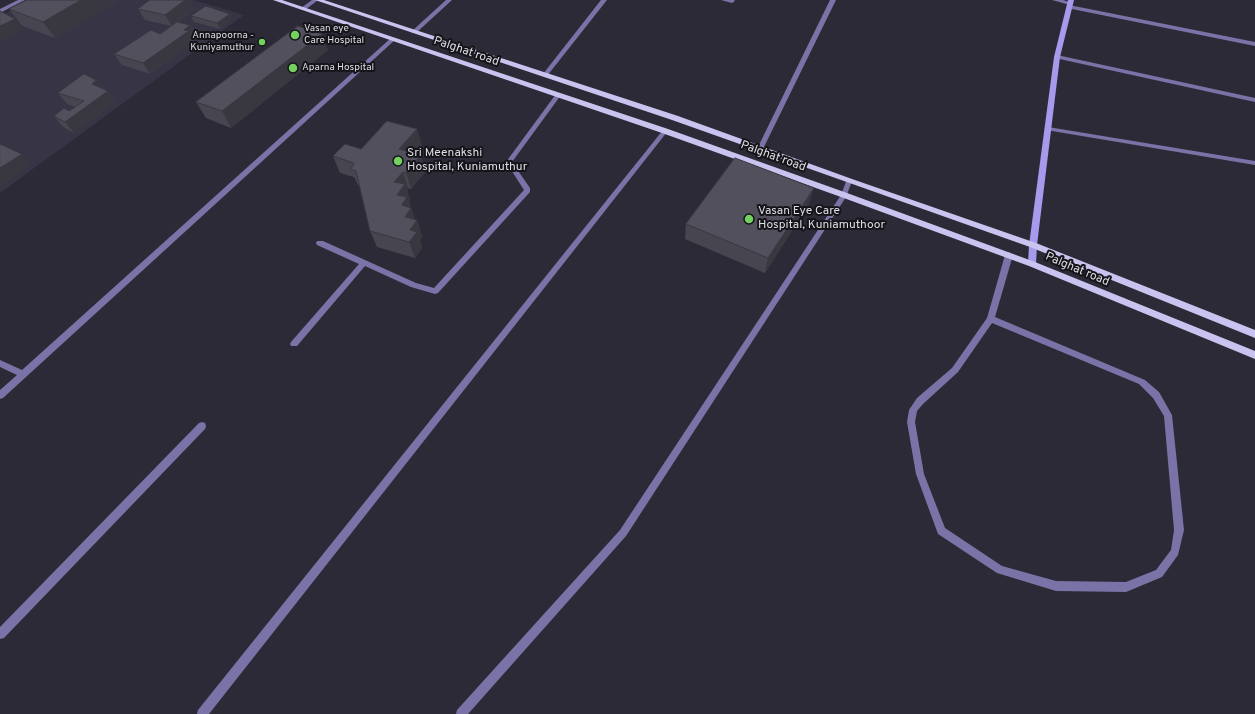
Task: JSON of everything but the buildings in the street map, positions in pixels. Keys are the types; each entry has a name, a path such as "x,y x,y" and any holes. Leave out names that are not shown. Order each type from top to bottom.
{"main road":[{"name":"Palghat road","path":"276,0 665,131 844,195 1009,255 1255,355"},
{"name":"Palghat road","path":"316,0 676,118 849,181 1033,245 1255,334"}],"street":[{"path":"0,11 22,0"},
{"path":"303,9 316,0"},
{"path":"414,32 449,0"},
{"path":"545,75 604,0"},
{"path":"724,0 732,2"},
{"path":"760,149 833,0"},
{"path":"1055,0 1255,44"},
{"path":"1032,264 1033,245 1057,57 1070,4"},
{"path":"0,395 393,39"},
{"path":"1057,57 1255,100"},
{"path":"320,243 414,285 435,291 528,190 509,162 558,95"},
{"path":"1048,129 1255,163"},
{"path":"202,714 665,131"},
{"path":"463,713 623,533 844,195 849,181"},
{"path":"991,319 1142,382 1156,395 1168,415 1180,530 1175,552 1159,574 1126,587 1056,586 1000,570 941,532 920,474 911,422 913,410 920,400 955,370 991,319 1009,255"},
{"path":"294,344 364,263"},
{"path":"0,363 23,374"},
{"path":"0,634 202,426"}],"shaded area":[{"path":"31,0 194,0 244,15 0,193 0,16"}],"place":[{"name":"Vasan eye Care Hospital","path":"295,35"},
{"name":"Annapoorna - Kuniyamuthur","path":"262,42"},
{"name":"Aparna Hospital","path":"293,68"},
{"name":"Sri Meenakshi Hospital, Kuniamuthur","path":"398,161"},
{"name":"Vasan Eye Care Hospital, Kuniamuthoor","path":"749,219"}]}
